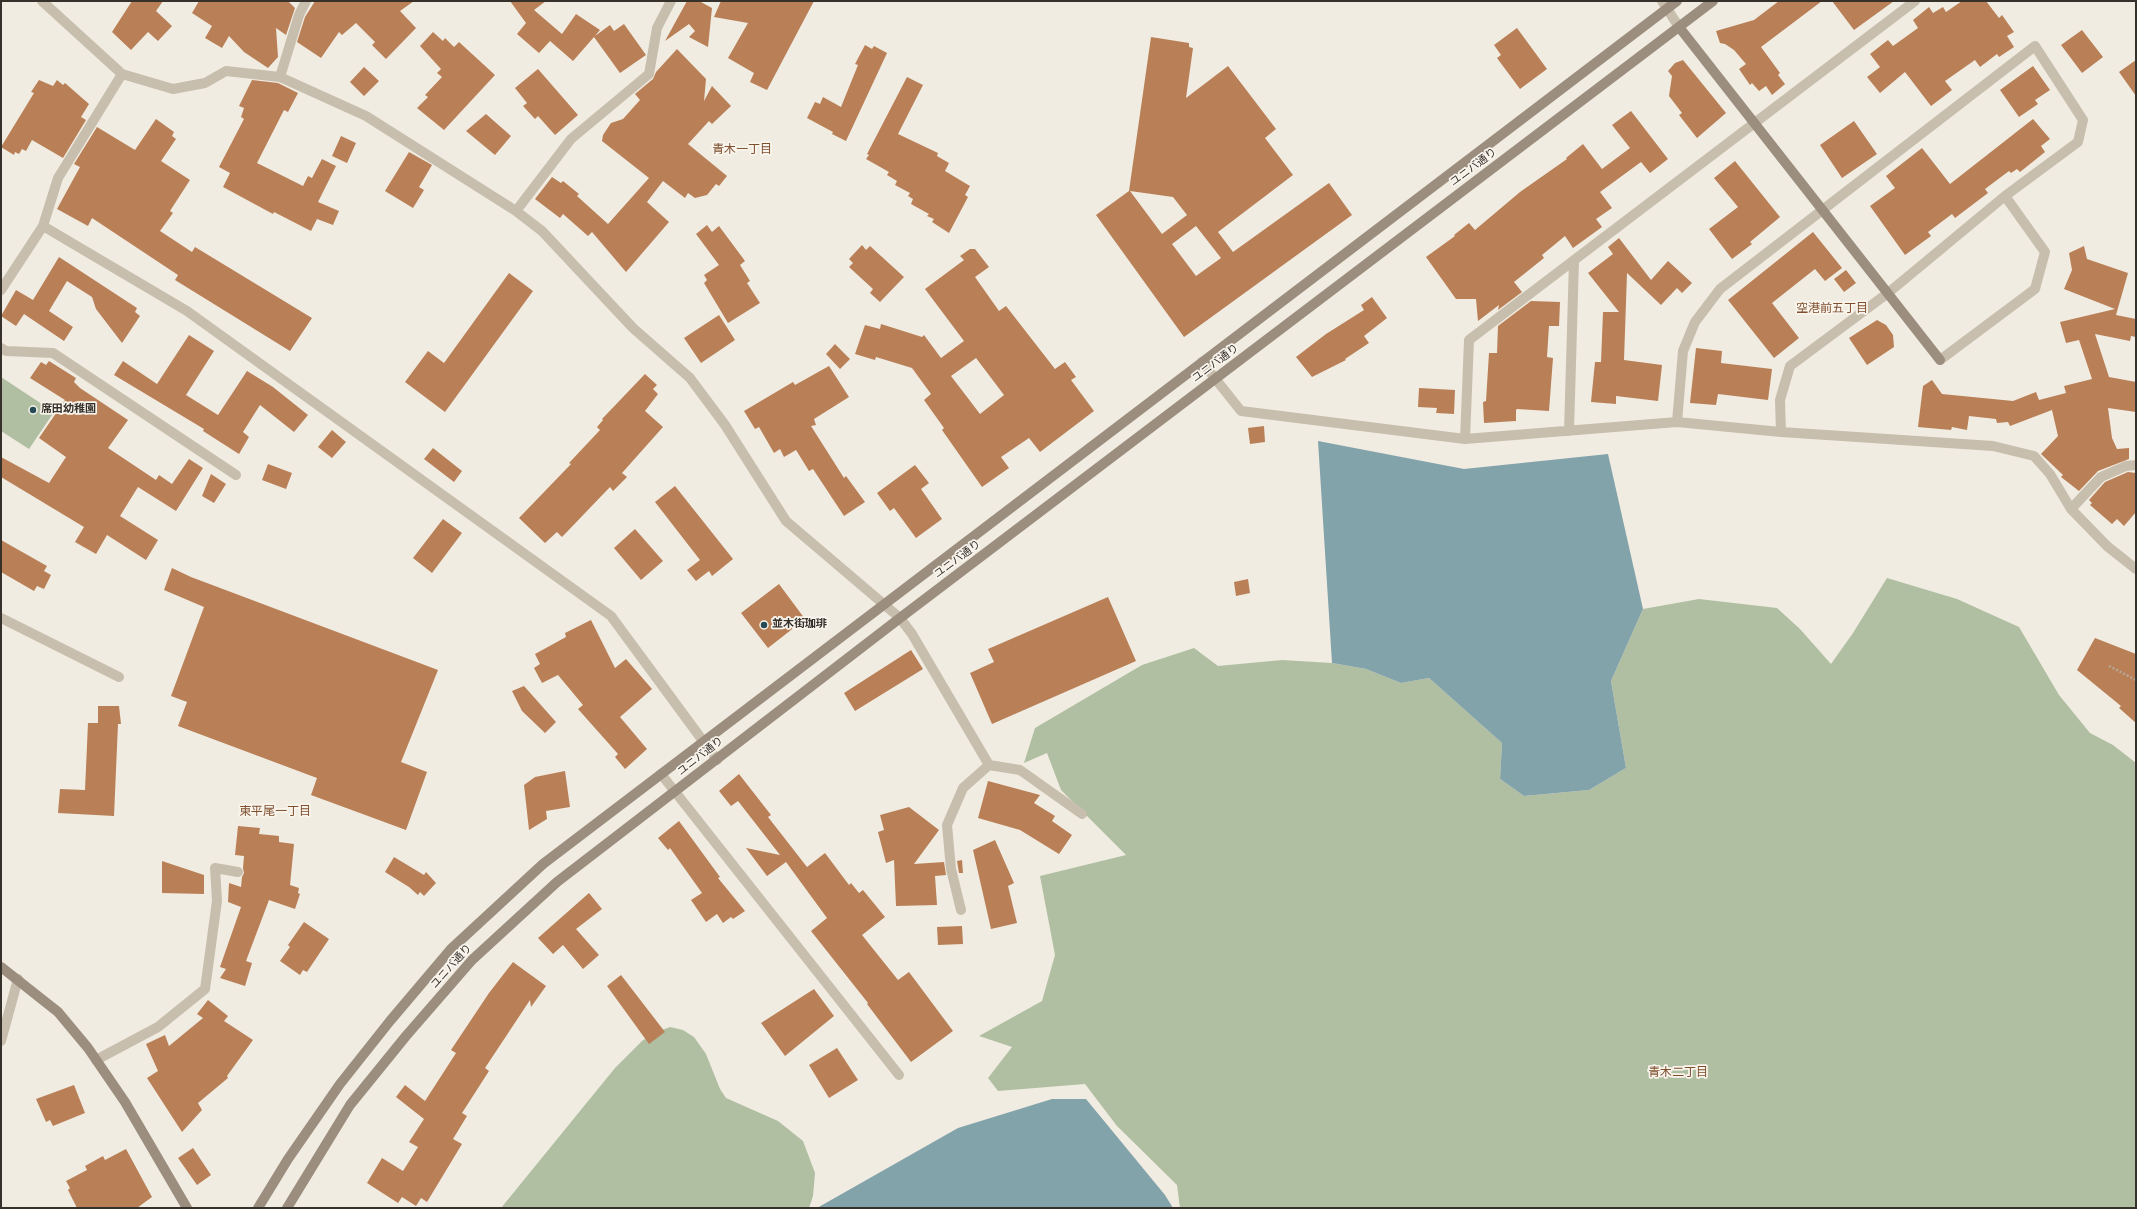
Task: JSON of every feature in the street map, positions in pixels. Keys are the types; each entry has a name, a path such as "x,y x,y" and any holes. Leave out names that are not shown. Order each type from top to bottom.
{"street":[{"path":"42,1 122,74 173,89 205,83 226,71 280,77 366,116 516,211 542,231 633,328 690,378 725,425 786,521 900,618 912,634 989,765"},
{"path":"280,77 299,15 306,1"},
{"path":"516,211 571,139 649,74 657,28 671,1"},
{"name":"ユニバ通り","path":"258,1208 288,1159 340,1084 451,949 543,864 882,604 1202,362 1664,5 1677,1"},
{"name":"ユニバ通り","path":"287,1208 350,1105 406,1036 472,960 557,882 900,618 1713,1"},
{"path":"1465,439 1469,340 1756,124 1915,1"},
{"path":"1664,5 1679,27 1940,360 2035,289 2045,252 2005,196"},
{"path":"1677,422 1683,351 1695,322 1720,289 2035,46 2083,120 2078,142 2005,196 1888,294 1790,366 1780,400 1781,432"},
{"path":"1,290 43,226 58,178 122,74"},
{"path":"43,226 187,311 611,616 717,760"},
{"path":"1569,431 1574,261"},
{"path":"1,348 6,351 53,353 236,475"},
{"path":"1202,362 1241,411 1465,439 1677,422 1781,432 1994,446 2034,456 2050,474 2071,509 2107,546 2136,569"},
{"path":"2071,509 2101,477 2126,466 2136,465"},
{"path":"1,618 119,677"},
{"path":"989,765 1020,770 1082,814"},
{"path":"962,910 951,869 947,826 964,788 989,765"},
{"path":"661,774 676,791 899,1075"},
{"path":"96,1060 158,1027 205,989 217,901 216,868 238,872"},
{"path":"1,967 58,1012 96,1060 125,1102 187,1208"},
{"path":"1,1041 18,979"}],"path":[{"path":"2109,666 2136,680"}],"green space":[{"path":"1,377 54,412 29,449 1,431"},
{"path":"1887,578 1957,599 2019,627 2059,695 2090,733 2113,745 2136,763 2136,1208 1180,1208 1177,1185 1117,1126 1085,1084 998,1091 988,1078 1012,1047 979,1036 1042,1001 1055,955 1040,876 1126,855 1061,790 1047,753 1024,763 1035,728 1142,665 1194,648 1218,666 1282,660 1332,663 1366,669 1401,683 1429,678 1502,743 1500,779 1524,796 1589,790 1626,768 1611,681 1643,609 1699,599 1777,608 1800,629 1831,664 1853,633"},
{"path":"670,1027 683,1030 694,1037 706,1054 720,1089 726,1098 778,1121 803,1141 815,1173 813,1196 809,1208 501,1208 615,1068 642,1041 654,1033"}],"water":[{"path":"1318,441 1464,469 1608,454 1643,609 1611,681 1626,768 1589,790 1524,796 1500,779 1502,743 1429,678 1401,683 1366,669 1332,663"},
{"path":"1052,1099 1086,1099 1165,1195 1173,1208 817,1208 958,1128"}],"building":[{"path":"132,1 163,1 156,11 172,26 158,41 148,32 131,50 112,32"},
{"path":"199,1 288,1 295,8 286,35 276,28 278,57 268,68 244,52 229,36 222,48 205,38 212,26 192,13"},
{"path":"315,1 414,1 400,11 416,28 386,59 372,45 375,42 356,23 342,35 339,32 321,58 297,42 305,17"},
{"path":"510,1 546,1 534,10 562,34 576,14 600,30 595,36 610,25 614,31 624,24 646,55 620,73 594,37 573,61 550,41 539,53 517,34 526,23"},
{"path":"687,1 699,1 712,8 708,47 689,37 695,31 689,24 665,41"},
{"path":"721,1 814,1 767,90 750,82 754,73 728,58 748,23 714,17"},
{"path":"1779,1 1822,1 1761,47 1780,73 1778,75 1785,84 1772,95 1766,86 1759,91 1752,83 1750,85 1739,69 1746,64 1734,50 1725,44 1720,43 1716,31 1754,20"},
{"path":"1832,1 1894,1 1854,30"},
{"path":"1962,1 1986,1 1999,18 2002,15 2014,32 2007,36 2014,47 1999,57 1997,54 1980,67 1975,60 1945,81 1952,90 1931,106 1905,72 1880,93 1867,77 1880,67 1870,54 1888,40 1893,46 1918,28 1913,20 1929,7 1933,13 1943,7 1946,12"},
{"path":"1517,28 1547,69 1520,89 1497,58 1501,55 1494,45"},
{"path":"2082,30 2103,57 2082,73 2061,45"},
{"path":"433,32 443,41 445,38 454,47 459,42 495,75 444,130 417,108 428,97 425,95 442,77 437,73 441,69 420,46"},
{"path":"1151,37 1189,43 1189,47 1193,48 1186,98 1228,66 1276,129 1265,138 1293,175 1218,232 1233,252 1329,183 1352,215 1184,337 1096,215 1129,191","holes":["1130,191 1173,197 1187,215 1162,234","1196,226 1221,258 1196,276 1172,244"]},
{"path":"865,45 872,49 874,46 887,53 846,141 807,118 815,102 820,104 823,97 841,107 858,65 855,64"},
{"path":"677,49 706,79 704,101 712,86 731,106 712,124 709,121 688,144 727,176 719,186 716,184 707,195 695,198 688,193 685,198 663,181 647,202 669,222 626,272 592,232 588,236 563,214 560,218 535,199 552,177 561,183 563,181 579,194 577,196 608,224 649,178 602,141 603,135 611,123 623,119 640,100 635,94 653,79 656,72"},
{"path":"1683,60 1726,113 1697,138 1679,115 1682,113 1669,96 1672,76 1668,71 1675,63"},
{"path":"2136,60 2136,96 2119,72"},
{"path":"2033,66 2050,90 2035,100 2038,104 2019,117 2000,90"},
{"path":"364,67 379,81 364,96 350,82"},
{"path":"538,69 578,115 555,135 538,116 535,119 523,106 527,103 515,88"},
{"path":"907,77 923,85 898,134 938,153 937,156 949,163 945,171 970,186 965,195 968,197 949,233 932,222 934,219 927,216 929,214 911,204 913,199 908,196 910,193 895,185 897,181 887,175 889,172 866,159 869,155 867,154"},
{"path":"39,80 53,86 57,80 63,85 65,83 89,104 81,117 86,120 63,158 32,140 26,151 22,149 19,154 15,152 14,155 1,147 34,93 31,92"},
{"path":"252,80 278,83 298,93 288,112 284,110 257,163 303,186 308,176 312,178 322,159 336,166 318,202 339,211 333,225 317,219 311,231 274,212 273,214 223,187 230,173 219,167 244,119 241,117 244,108 239,106"},
{"path":"1631,111 1668,159 1650,173 1641,162 1600,192 1612,208 1596,219 1602,227 1573,248 1565,236 1542,255 1544,258 1514,282 1522,292 1498,310 1499,305 1478,321 1476,299 1456,299 1426,257 1455,236 1454,235 1469,223 1475,230 1520,192 1567,159 1566,158 1583,144 1602,169 1630,148 1612,125"},
{"path":"486,114 511,136 495,155 466,131"},
{"path":"156,119 174,132 172,136 176,139 161,161 190,180 170,211 173,213 160,231 192,252 195,247 312,318 290,351 175,280 178,275 92,218 88,226 57,209 80,167 74,164 97,127 135,150"},
{"path":"2033,119 2050,139 2041,146 2045,152 2020,172 2017,169 2011,173 2009,171 1985,189 1988,193 1955,218 1952,214 1928,232 1931,236 1905,255 1870,206 1895,188 1886,176 1922,148 1950,184"},
{"path":"1854,121 1877,154 1842,178 1820,145"},
{"path":"341,136 356,143 347,163 332,156"},
{"path":"409,152 432,165 419,187 424,190 413,208 385,191"},
{"path":"1735,161 1780,217 1750,242 1752,244 1732,259 1709,229 1738,207 1714,178"},
{"path":"707,225 712,232 719,226 745,261 740,265 750,281 747,283 760,303 728,323 704,283 707,280 704,275 719,265 696,234"},
{"path":"1813,232 1842,268 1825,281 1815,269 1772,303 1799,338 1774,358 1728,300"},
{"path":"1619,238 1651,280 1668,261 1692,283 1682,293 1677,288 1661,305 1627,273 1624,360 1662,365 1658,401 1616,396 1616,404 1591,402 1595,362 1601,362 1603,312 1619,312 1588,273 1613,254 1608,247"},
{"path":"862,245 866,250 870,246 904,277 880,302 870,293 873,289 849,267 853,263 849,259"},
{"path":"2084,246 2087,259 2128,273 2116,315 2136,319 2136,337 2131,336 2130,341 2095,334 2109,377 2136,382 2136,412 2108,408 2112,438 2117,449 2129,448 2129,459 2098,471 2079,491 2061,477 2063,475 2041,454 2058,436 2052,410 2010,426 2008,422 1997,423 1996,419 1969,416 1967,430 1952,427 1951,430 1918,427 1923,386 1932,380 1942,394 2013,401 2036,392 2039,400 2066,393 2064,386 2092,379 2079,340 2066,343 2060,322 2115,309 2064,289 2072,270 2069,253"},
{"path":"970,249 975,249 989,267 975,277 999,311 1006,306 1055,369 1065,362 1076,377 1071,380 1094,411 1040,452 1029,438 1001,457 1009,468 982,487 942,430 944,428 924,400 931,394 912,368 876,357 875,360 855,354 865,325 880,329 881,324 922,337 924,335 941,358 964,341 925,289 964,260 960,256","holes":["976,358 1004,395 980,414 951,376"]},
{"path":"59,257 137,308 135,312 140,316 122,343 96,309 92,297 67,281 49,311 73,327 64,341 24,314 16,326 1,316 16,290 33,300"},
{"path":"1846,270 1856,283 1844,292 1834,279"},
{"path":"509,273 533,291 445,412 405,382 428,351 444,363"},
{"path":"1372,297 1387,318 1364,336 1369,343 1345,359 1346,360 1312,377 1296,357 1326,334 1364,310 1361,305"},
{"path":"1531,301 1560,302 1559,326 1549,326 1547,357 1553,358 1549,411 1517,409 1516,421 1484,423 1483,402 1486,401 1489,353 1497,353 1498,326"},
{"path":"719,315 735,340 701,363 684,338"},
{"path":"1877,320 1886,325 1893,335 1894,347 1867,365 1849,338"},
{"path":"189,335 214,351 186,395 218,415 247,371 273,387 308,415 294,432 260,405 243,432 249,437 239,454 203,431 204,429 114,375 123,361 157,384"},
{"path":"835,344 850,359 840,369 826,354"},
{"path":"1696,348 1722,351 1721,363 1772,369 1768,400 1718,394 1716,405 1690,403"},
{"path":"49,361 76,378 74,382 80,388 128,420 108,448 156,480 159,475 172,484 189,459 203,468 176,511 138,487 120,516 158,540 146,560 107,535 96,554 75,542 84,527 1,477 1,457 49,483 66,457 39,438 65,400 30,378 41,362 46,365"},
{"path":"829,366 849,397 814,419 816,425 811,426 844,478 846,476 865,502 844,516 813,469 809,471 796,450 784,457 780,449 774,453 759,427 755,429 744,411 793,382 795,385"},
{"path":"645,374 657,385 653,389 658,394 645,411 663,427 622,473 627,477 613,491 610,487 562,537 557,532 545,543 519,518 571,464 569,463 600,430 597,427 603,420 602,419"},
{"path":"1419,388 1455,390 1454,414 1436,413 1437,408 1418,407"},
{"path":"1264,426 1265,442 1250,444 1248,428"},
{"path":"332,430 346,442 332,458 318,447"},
{"path":"433,448 462,471 454,482 424,459"},
{"path":"268,464 292,473 286,489 262,480"},
{"path":"915,465 929,483 921,489 942,519 916,538 894,508 890,511 877,493"},
{"path":"2128,472 2136,473 2136,512 2124,526 2117,519 2112,524 2090,505 2092,503 2089,500 2105,482"},
{"path":"211,474 226,484 214,503 202,496"},
{"path":"675,486 733,559 712,576 709,571 696,581 687,570 700,560 655,502"},
{"path":"443,519 462,533 432,573 413,558"},
{"path":"635,529 663,561 641,580 614,548"},
{"path":"1,540 47,566 44,571 51,575 44,589 37,586 34,591 1,572"},
{"path":"172,568 191,577 438,670 401,762 427,772 406,830 311,795 317,778 178,726 187,702 171,696 204,607 164,590"},
{"path":"1248,579 1250,593 1236,596 1234,582"},
{"path":"779,584 805,619 768,648 741,613"},
{"path":"1108,597 1136,661 992,724 970,673 994,662 988,649"},
{"path":"591,620 615,668 626,659 652,689 620,717 647,749 625,769 615,757 618,754 578,709 583,705 558,675 542,683 534,668 540,664 535,654 566,637 565,633"},
{"path":"2095,638 2136,654 2136,723 2119,708 2121,706 2077,670"},
{"path":"911,650 923,669 855,711 844,693"},
{"path":"524,686 556,722 545,733 522,711 512,691"},
{"path":"98,706 119,706 121,724 118,724 114,816 58,813 60,789 85,790 88,723 98,723"},
{"path":"565,771 570,807 546,811 547,819 529,830 524,785 535,777"},
{"path":"739,774 771,815 768,817 807,867 825,853 849,885 851,883 859,893 863,890 885,917 862,935 898,980 909,972 953,1031 911,1062 867,1004 868,1003 811,931 827,918 786,862 767,876 746,848 780,855 738,801 731,806 719,791"},
{"path":"988,781 1040,795 1034,803 1055,816 1052,821 1072,835 1059,854 1020,830 978,818"},
{"path":"909,807 939,830 914,864 944,862 946,875 935,876 937,905 896,906 894,860 886,863 878,832 884,830 880,815"},
{"path":"679,821 720,877 718,878 745,911 733,919 731,917 723,923 717,914 706,922 691,900 702,893 670,848 668,850 658,838"},
{"path":"238,826 260,828 259,834 279,836 279,842 294,844 290,885 299,888 298,893 300,894 295,909 269,900 246,961 252,963 245,986 220,978 226,969 220,967 241,907 228,902 229,883 241,887 244,873 244,856 235,855"},
{"path":"995,840 1014,883 1008,886 1017,923 991,929 973,850"},
{"path":"394,857 424,875 426,872 436,883 424,896 420,892 418,895 409,887 385,872"},
{"path":"962,860 963,873 959,873 957,861"},
{"path":"162,861 204,875 204,894 162,893"},
{"path":"589,893 602,909 576,929 599,955 583,969 563,945 553,954 538,938"},
{"path":"304,922 329,939 307,972 303,970 300,975 280,961 290,947 288,945"},
{"path":"962,926 963,944 938,945 937,927"},
{"path":"513,962 546,986 531,1007 530,1000 485,1068 489,1071 462,1113 467,1116 453,1139 462,1144 427,1202 421,1198 416,1206 402,1197 398,1203 367,1183 382,1158 403,1171 418,1147 409,1142 424,1119 396,1097 405,1085 425,1101 456,1053 451,1050 489,993"},
{"path":"621,975 665,1032 649,1044 607,986"},
{"path":"814,989 834,1016 785,1056 761,1023"},
{"path":"208,1000 228,1016 224,1021 253,1040 227,1076 228,1078 198,1103 202,1110 182,1132 147,1078 158,1071 146,1044 165,1035 169,1046 203,1018 197,1014"},
{"path":"837,1048 858,1080 829,1098 809,1065"},
{"path":"74,1085 85,1113 53,1126 50,1120 46,1122 36,1099"},
{"path":"193,1148 211,1175 197,1185 178,1158"},
{"path":"126,1149 152,1197 137,1208 77,1208 68,1190 70,1188 66,1181 87,1170 85,1166 103,1156 105,1160"}],"place":[{"name":"席田幼稚園","path":"33,410"},
{"name":"並木街珈琲","path":"764,625"}],"district":[{"name":"青木一丁目","path":"742,151"},
{"name":"空港前五丁目","path":"1832,310"},
{"name":"東平尾一丁目","path":"275,813"},
{"name":"青木二丁目","path":"1678,1074"}]}
